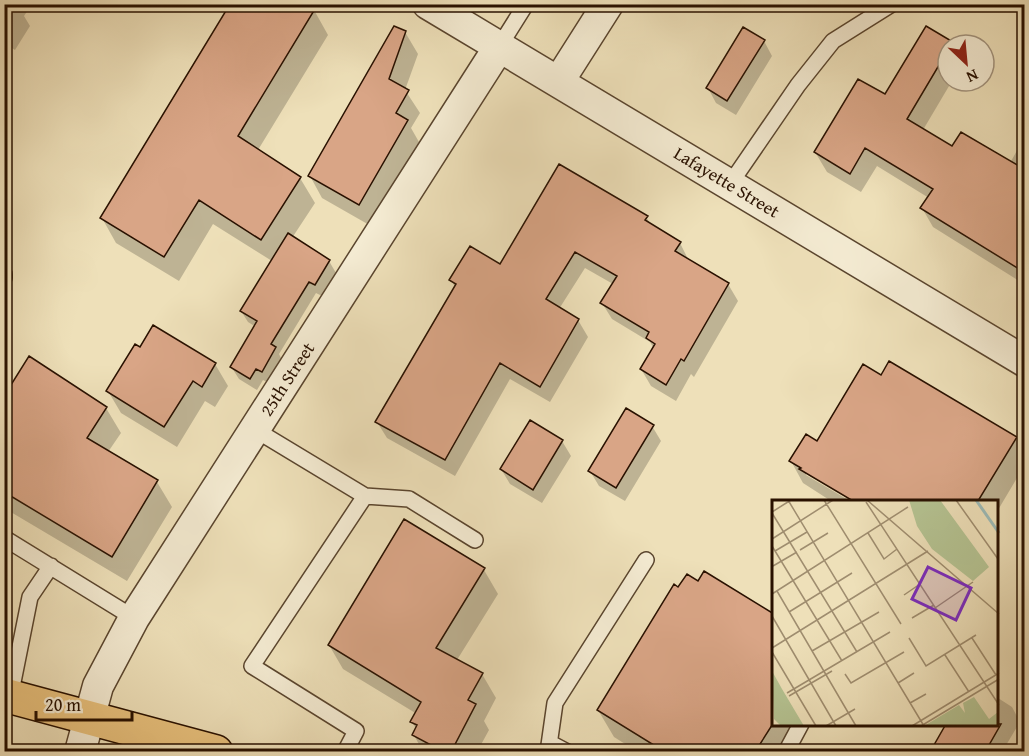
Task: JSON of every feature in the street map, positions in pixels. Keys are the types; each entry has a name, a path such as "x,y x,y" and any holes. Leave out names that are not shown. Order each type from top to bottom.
{"highway":[{"path":"7,696 216,752"}],"street":[{"name":"Lafayette Street","path":"428,4 730,184 1021,351"},
{"path":"559,81 608,4"},
{"name":"25th Street","path":"81,752 98,686 134,618 499,47"}],"lane":[{"path":"499,47 526,4"},
{"path":"730,184 798,85 833,40 870,9 892,4"},
{"path":"254,429 365,496 409,499 475,540"},
{"path":"345,752 356,730 252,666 365,496"},
{"path":"4,538 134,618"},
{"path":"567,752 549,747 555,704 646,560"},
{"path":"7,696 30,597 51,566"},
{"path":"786,752 800,726"}],"building":[{"path":"230,4 318,4 238,136 301,177 261,240 199,200 164,257 100,218"},
{"path":"394,26 406,31 389,79 409,90 396,113 408,120 359,205 308,176"},
{"path":"926,26 938,33 936,33 936,70 907,119 952,146 961,132 1024,169 1024,272 920,208 933,189 865,148 850,174 814,152 858,79 885,94"},
{"path":"743,27 765,40 727,101 706,88"},
{"path":"559,164 648,216 645,220 681,242 675,251 729,283 684,361 681,359 666,385 640,369 655,344 646,338 649,332 600,303 617,276 575,252 546,299 579,319 540,387 500,363 445,460 375,422 456,284 449,280 470,246 500,264"},
{"path":"288,233 330,260 315,285 309,282 271,344 276,347 262,372 256,369 250,379 230,367 257,321 240,311"},
{"path":"153,325 216,363 202,387 193,381 164,427 106,391 135,344 140,347"},
{"path":"29,356 107,407 87,438 158,480 112,557 4,492 4,396"},
{"path":"889,361 1017,437 979,500 851,500 789,461 806,434 817,441 863,364 881,375"},
{"path":"626,408 654,425 616,488 588,471"},
{"path":"530,420 563,440 533,490 500,469"},
{"path":"404,519 485,568 436,648 483,673 468,700 476,704 451,752 444,752 412,735 417,725 410,722 421,702 328,645"},
{"path":"704,571 772,613 772,725 755,752 665,752 597,710 674,584 678,587 687,574 698,581"},
{"path":"1001,724 985,752 930,752 945,726 999,726"}]}
